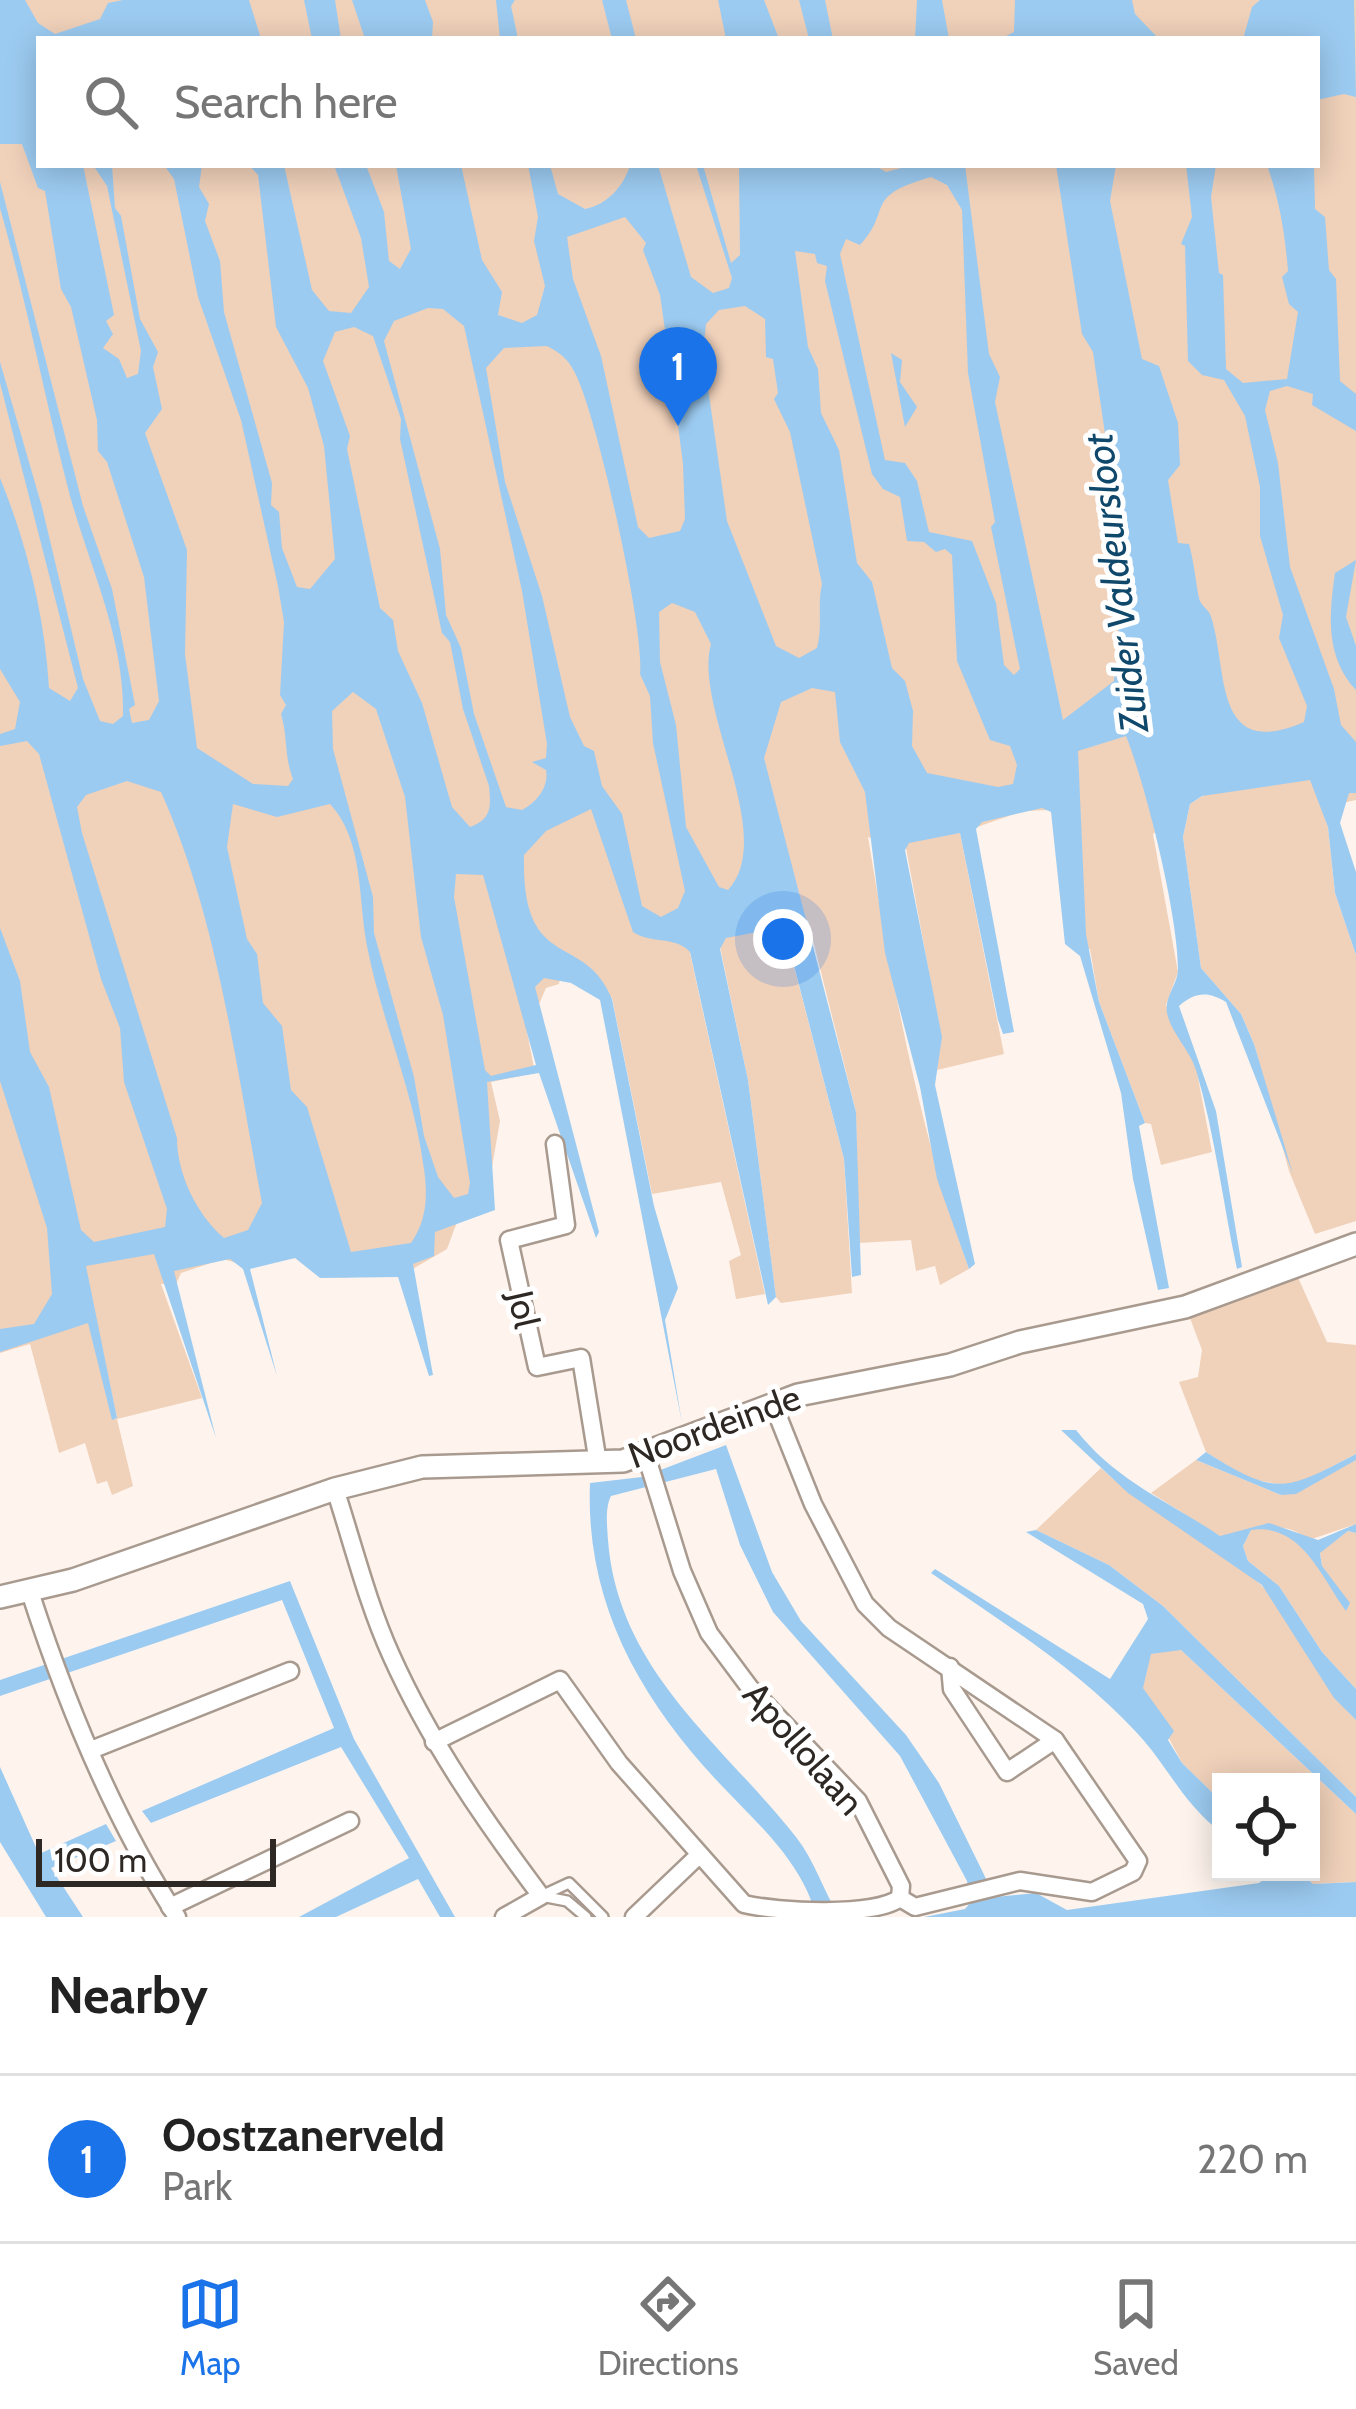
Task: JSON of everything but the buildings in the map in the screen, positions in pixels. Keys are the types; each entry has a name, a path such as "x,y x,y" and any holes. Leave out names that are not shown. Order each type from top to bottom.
{"street":[{"name":"Jol","path":"555,1144 566,1225 509,1240 538,1367 581,1358 598,1463"},
{"name":"Noordeinde","path":"0,1597 30,1592 335,1489 422,1468 598,1463 651,1472 773,1404 1185,1307 1356,1244"},
{"path":"434,1742 560,1680 619,1763 744,1904 843,1912 892,1906 900,1898 915,1907 1038,1880 1092,1892 1133,1872 1138,1861 1054,1740 889,1628 865,1604 813,1504 773,1404"},
{"name":"Apollolaan","path":"651,1472 709,1633 750,1688 858,1801 901,1886 900,1898"},
{"path":"335,1489 388,1649 434,1742 542,1896 504,1917"},
{"path":"30,1592 58,1678 174,1912 350,1822"},
{"path":"950,1666 952,1689 1007,1772 1054,1740"},
{"path":"91,1750 290,1671"},
{"path":"634,1917 699,1855"}],"lane":[{"path":"542,1896 569,1883 603,1917"},
{"path":"542,1896 567,1901 586,1917"}],"shaded area":[{"path":"0,0 1356,0 1356,800 1337,804 1318,797 1328,827 1335,893 1356,955 1356,1221 1315,1234 1289,1171 1254,1044 1241,1014 1201,968 1183,837 1190,804 1202,794 1153,834 1178,972 1166,1005 1196,1067 1212,1152 1161,1165 1151,1124 1145,1123 1099,1002 1090,949 1066,944 1058,827 1051,810 1023,811 960,833 1004,1054 937,1070 941,1037 906,848 868,837 909,1056 969,1269 940,1285 935,1266 916,1271 911,1240 858,1243 856,1112 808,920 784,928 844,1159 852,1293 781,1303 776,1297 748,1080 720,947 690,953 765,1294 736,1299 729,1261 741,1255 721,1182 652,1194 612,998 563,961 559,984 546,988 527,1032 535,1073 491,1082 500,1121 484,1213 457,1222 447,1249 404,1274 340,1278 312,1257 271,1260 253,1268 223,1259 181,1273 176,1284 161,1284 202,1398 117,1419 133,1486 112,1495 107,1481 97,1484 85,1443 59,1453 30,1344 0,1353","holes":["90,1292 117,1418 113,1419 90,1328"]},
{"path":"1296,1273 1327,1342 1356,1345 1356,1454 1293,1487 1247,1478 1206,1452 1179,1382 1198,1377 1202,1350 1190,1318"},
{"path":"1196,1460 1281,1495 1356,1460 1356,1524 1309,1540 1276,1527 1220,1536 1151,1493"},
{"path":"1101,1468 1240,1568 1272,1597 1329,1687 1356,1720 1356,1797 1163,1606 1109,1565 1036,1530"},
{"path":"1273,1527 1292,1534 1322,1567 1320,1552 1348,1531 1356,1533 1356,1689 1322,1652 1279,1586 1248,1561 1243,1546 1251,1530"},
{"path":"1180,1649 1312,1773 1212,1773 1212,1792 1182,1763 1142,1688 1150,1654"},
{"path":"1320,1780 1356,1814 1356,1882 1310,1881 1320,1881"}],"water":[{"path":"0,0 25,0 38,23 55,34 100,19 108,3 123,0 249,0 260,36 36,36 36,168 84,168 114,315 106,321 113,334 103,348 119,359 127,378 138,374 141,351 107,186 95,168 112,168 115,208 121,216 140,319 158,352 153,367 162,409 145,433 187,550 185,654 197,748 253,784 288,786 293,779 281,714 286,705 280,695 284,622 278,586 241,420 198,297 174,179 166,168 202,168 199,187 209,204 205,221 220,261 224,312 272,483 271,505 279,512 282,548 297,587 310,589 335,559 324,446 308,388 276,327 258,175 252,168 285,168 312,290 329,311 351,313 369,287 361,238 335,168 367,168 384,212 389,261 400,269 411,249 397,168 462,168 482,260 502,292 498,315 522,323 537,315 545,286 534,241 538,217 529,168 551,168 558,194 585,209 614,193 629,168 659,168 691,277 713,293 729,288 732,278 697,168 704,168 731,263 740,255 739,168 879,168 886,172 965,168 989,354 1000,377 995,402 1063,720 1114,681 1119,598 1115,516 1093,352 1082,334 1056,168 1116,168 1110,201 1142,359 1159,366 1178,423 1180,465 1168,480 1178,543 1189,544 1200,600 1216,635 1229,702 1238,719 1252,730 1274,731 1304,722 1307,706 1279,638 1283,615 1260,536 1260,487 1245,416 1224,380 1202,375 1188,361 1185,246 1181,244 1192,217 1186,168 1216,168 1211,197 1219,273 1223,275 1226,369 1243,383 1287,379 1298,312 1289,304 1282,277 1288,271 1285,244 1268,168 1314,168 1315,209 1325,217 1329,270 1336,279 1340,381 1356,394 1356,431 1312,405 1313,394 1287,386 1270,391 1265,410 1278,463 1290,567 1334,689 1341,725 1356,742 1356,793 1349,793 1340,823 1356,872 1356,955 1335,893 1328,827 1310,780 1202,796 1190,804 1183,837 1201,968 1241,1014 1293,1174 1226,1002 1207,995 1191,998 1179,1006 1216,1111 1242,1267 1237,1269 1196,1070 1167,1013 1178,969 1173,917 1151,817 1126,736 1078,751 1086,934 1099,1002 1145,1123 1139,1126 1169,1288 1158,1290 1133,1179 1121,1093 1080,956 1065,944 1051,812 1042,808 982,822 976,829 1014,1032 1003,1034 998,1020 960,833 909,843 905,850 942,1037 935,1085 975,1264 969,1269 937,1179 920,1087 885,953 865,792 840,742 835,692 812,688 781,702 764,758 856,1112 861,1275 852,1277 844,1159 784,927 726,938 720,949 748,1080 776,1297 768,1305 690,952 633,932 591,809 546,831 524,855 526,893 543,935 586,964 612,999 654,1206 678,1288 665,1320 682,1423 600,1000 571,983 544,978 535,987 599,1232 596,1238 539,1073 487,1082 495,1210 435,1232 434,1256 413,1264 433,1375 429,1376 398,1277 320,1278 295,1258 250,1269 277,1376 243,1269 230,1259 174,1271 216,1438 154,1254 86,1266 117,1418 112,1420 88,1323 0,1352 0,1329 34,1324 52,1294 47,1228 0,1081 0,928 20,981 30,1052 49,1087 81,1230 94,1242 165,1227 167,1209 124,1082 120,1028 101,979 39,754 27,741 0,746 0,734 15,729 20,702 0,669 0,478 33,581 49,688 70,701 78,688 0,383 0,362 42,507 83,679 100,721 113,724 123,716 113,633 70,496 0,208 0,182 83,506 112,589 135,705 129,709 132,723 149,720 159,701 144,577 107,462 98,451 97,420 71,307 61,289 45,191 38,188 22,144 0,144","holes":["931,177 947,185 962,210 968,373 995,522 991,527 1020,669 1014,675 1004,665 996,603 972,541 929,532 917,481 905,463 885,460 840,254 846,239 860,245 895,191","625,217 646,243 643,250 660,295 683,464 685,519 680,531 649,538 638,527 601,356 573,279 567,237","795,251 815,254 817,263 827,266 825,281 872,474 883,489 900,497 907,541 924,542 936,552 945,549 952,555 957,661 990,740 1010,746 1017,765 1013,784 998,787 927,773 912,746 913,711 905,681 892,668 872,582 857,563 839,450 821,413 818,369 808,347","745,306 765,319 766,357 773,359 778,393 774,399 790,432 822,584 817,648 799,658 776,646 727,521 703,353 706,324 719,310","428,308 443,309 464,326 522,591 547,744 546,758 532,762 546,770 544,788 522,810 506,807 474,714 461,648 446,615 440,549 384,341 394,321","354,327 373,336 401,419 400,439 442,633 450,642 463,709 489,786 488,811 470,827 452,807 422,703 398,651 393,620 380,608 347,449 350,436 323,361 335,332","547,346 569,363 583,393 627,569 640,674 650,696 653,743 685,891 678,908 661,917 642,906 622,814 602,786 594,751 584,746 570,717 542,596 505,482 486,368 504,348","672,603 695,612 711,644 713,702 744,838 741,866 728,890 719,887 686,827 676,725 660,662 659,612","353,692 376,709 405,797 421,937 443,1015 468,1194 454,1198 438,1177 424,1136 414,1077 374,933 373,897 333,749 332,711","127,781 161,792 181,841 211,942 262,1203 248,1230 224,1238 190,1193 77,807 86,795","233,804 277,817 330,804 349,835 373,973 423,1163 425,1205 411,1243 351,1252 307,1107 291,1090 282,1026 263,1003 257,954 247,939 227,847","456,874 483,875 536,1065 491,1076 485,1070 454,897"]},
{"path":"304,0 335,0 341,36 311,36"},
{"path":"352,0 425,0 432,36 364,36"},
{"path":"496,0 515,0 511,6 517,36 500,36"},
{"path":"602,0 626,0 635,36 611,36"},
{"path":"718,0 764,0 778,36 725,36"},
{"path":"799,0 825,0 832,36 808,36"},
{"path":"917,0 942,0 948,36 915,36"},
{"path":"1015,0 1132,0 1135,14 1156,36 1006,36 1014,32"},
{"path":"1260,0 1354,0 1356,97 1344,94 1320,99 1320,36 1244,36 1252,7"},
{"path":"891,353 902,360 900,382 917,407 905,427"},
{"path":"1356,560 1346,617 1356,646 1356,690 1339,664 1331,619 1335,573"},
{"path":"1061,1430 1076,1430 1125,1477 1220,1536 1269,1523 1318,1540 1356,1524 1356,1533 1348,1531 1320,1553 1322,1566 1350,1603 1346,1611 1296,1543 1268,1530 1251,1530 1243,1546 1248,1561 1279,1586 1322,1652 1356,1689 1356,1720 1334,1698 1262,1585 1128,1493"},
{"path":"726,1445 772,1572 801,1621 906,1735 939,1783 995,1897 1036,1893 1067,1910 1262,1881 1356,1882 1356,1917 924,1917 965,1909 971,1902 967,1881 900,1756 773,1612 740,1545 716,1469 611,1496 608,1540 616,1587 631,1628 678,1702 803,1846 840,1917 816,1917 790,1862 692,1752 623,1647 597,1569 590,1483 642,1477"},
{"path":"1206,1452 1249,1476 1281,1484 1313,1476 1356,1454 1356,1460 1296,1494 1281,1495 1196,1460"},
{"path":"1036,1530 1109,1565 1163,1606 1356,1797 1356,1814 1320,1780 1320,1773 1312,1773 1181,1650 1151,1654 1143,1688 1174,1731 1168,1740 1182,1763 1212,1792 1212,1824 1137,1733 1090,1688 931,1573 935,1569 1110,1679 1148,1619 1143,1604 1026,1532"},
{"path":"290,1581 354,1739 455,1917 440,1917 418,1879 336,1917 299,1917 409,1858 341,1747 151,1823 142,1811 334,1728 282,1600 0,1696 0,1680"},
{"path":"0,1767 39,1854 106,1824 116,1841 51,1868 83,1917 46,1917 0,1842"}],"place":[{"name":"Oostzanerveld","path":"678,426"}],"water label":[{"name":"Zuider Valdeursloot","path":"1116,583"}]}
